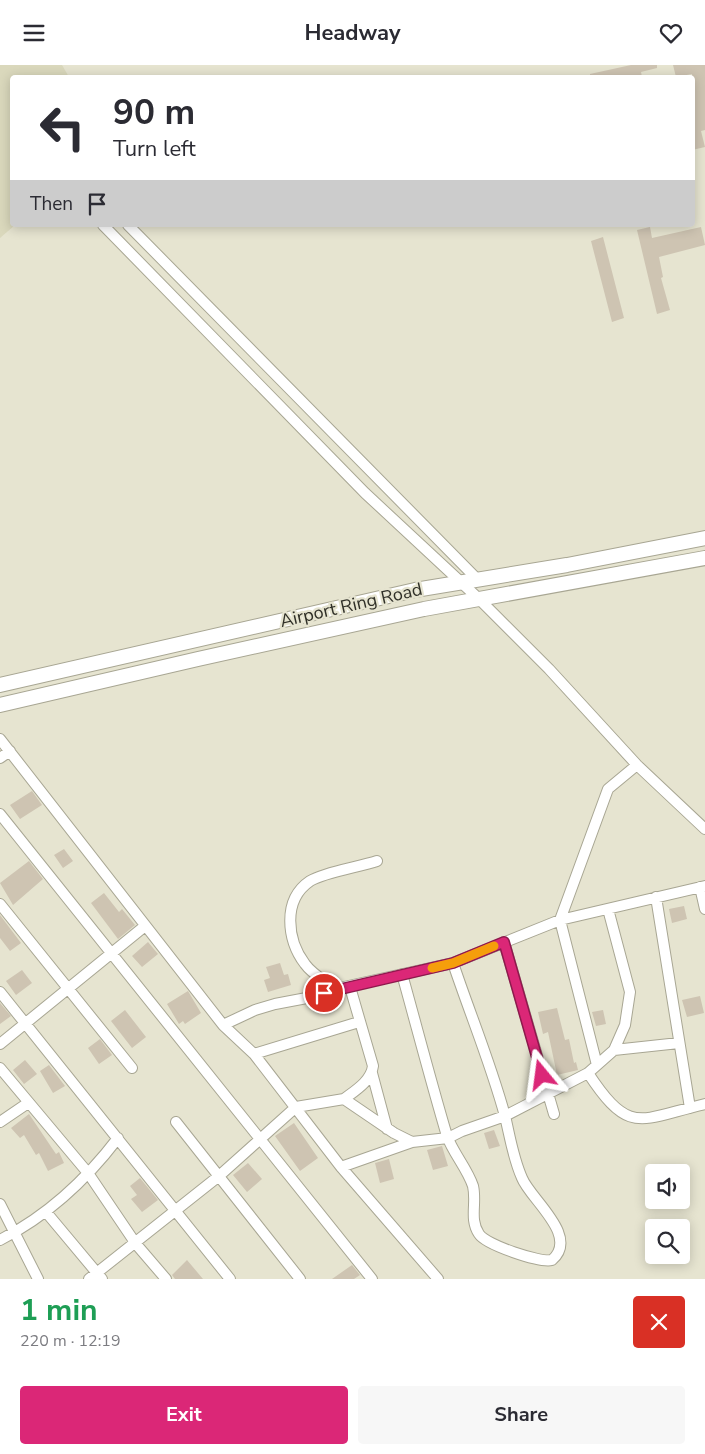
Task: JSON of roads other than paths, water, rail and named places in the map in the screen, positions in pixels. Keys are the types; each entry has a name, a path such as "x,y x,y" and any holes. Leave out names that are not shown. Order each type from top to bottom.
{"main road":[{"name":"Airport Ring Road","path":"0,685 415,590 705,538"},
{"name":"Airport Ring Road","path":"0,705 198,659 479,599 705,558"}],"street":[{"path":"105,227 365,493 479,599 549,669 637,765 705,829"},
{"path":"130,227 478,580"},
{"path":"0,739 223,1025 254,1055 341,1167 438,1279"},
{"path":"0,758 10,751"},
{"path":"597,1065 560,920 608,789 637,765"},
{"path":"0,814 262,1139 372,1279"},
{"path":"335,989 305,965 294,944 289,924 292,908 301,890 310,881 377,861"},
{"path":"223,1025 255,1010 312,997 335,989 453,963 560,920 702,886 705,909"},
{"path":"656,897 690,1108"},
{"path":"0,904 132,1068"},
{"path":"341,1167 412,1142 448,1138 505,1116 588,1073 614,1050 625,1025 630,992 608,909"},
{"path":"0,1044 146,926"},
{"path":"504,942 554,1114"},
{"path":"402,974 448,1138 466,1168 473,1187 475,1197 472,1216 480,1237 493,1244 541,1261 552,1260 559,1252 560,1245 556,1226 545,1208 524,1183 511,1147 505,1116 453,963"},
{"path":"350,987 359,1022 370,1053 373,1066 372,1073 387,1129"},
{"path":"0,992 176,1209 230,1279"},
{"path":"254,1055 359,1022"},
{"path":"614,1050 679,1043"},
{"path":"0,1068 88,1173 136,1243 166,1279"},
{"path":"46,1212 96,1277 176,1209 219,1176 296,1107 344,1099 372,1073"},
{"path":"588,1073 613,1105 624,1115 633,1119 646,1119 705,1104"},
{"path":"344,1099 387,1129 412,1142"},
{"path":"0,1123 28,1103"},
{"path":"176,1121 300,1279"},
{"path":"0,1240 46,1212 96,1167 118,1138"},
{"path":"0,1204 38,1279"}]}
